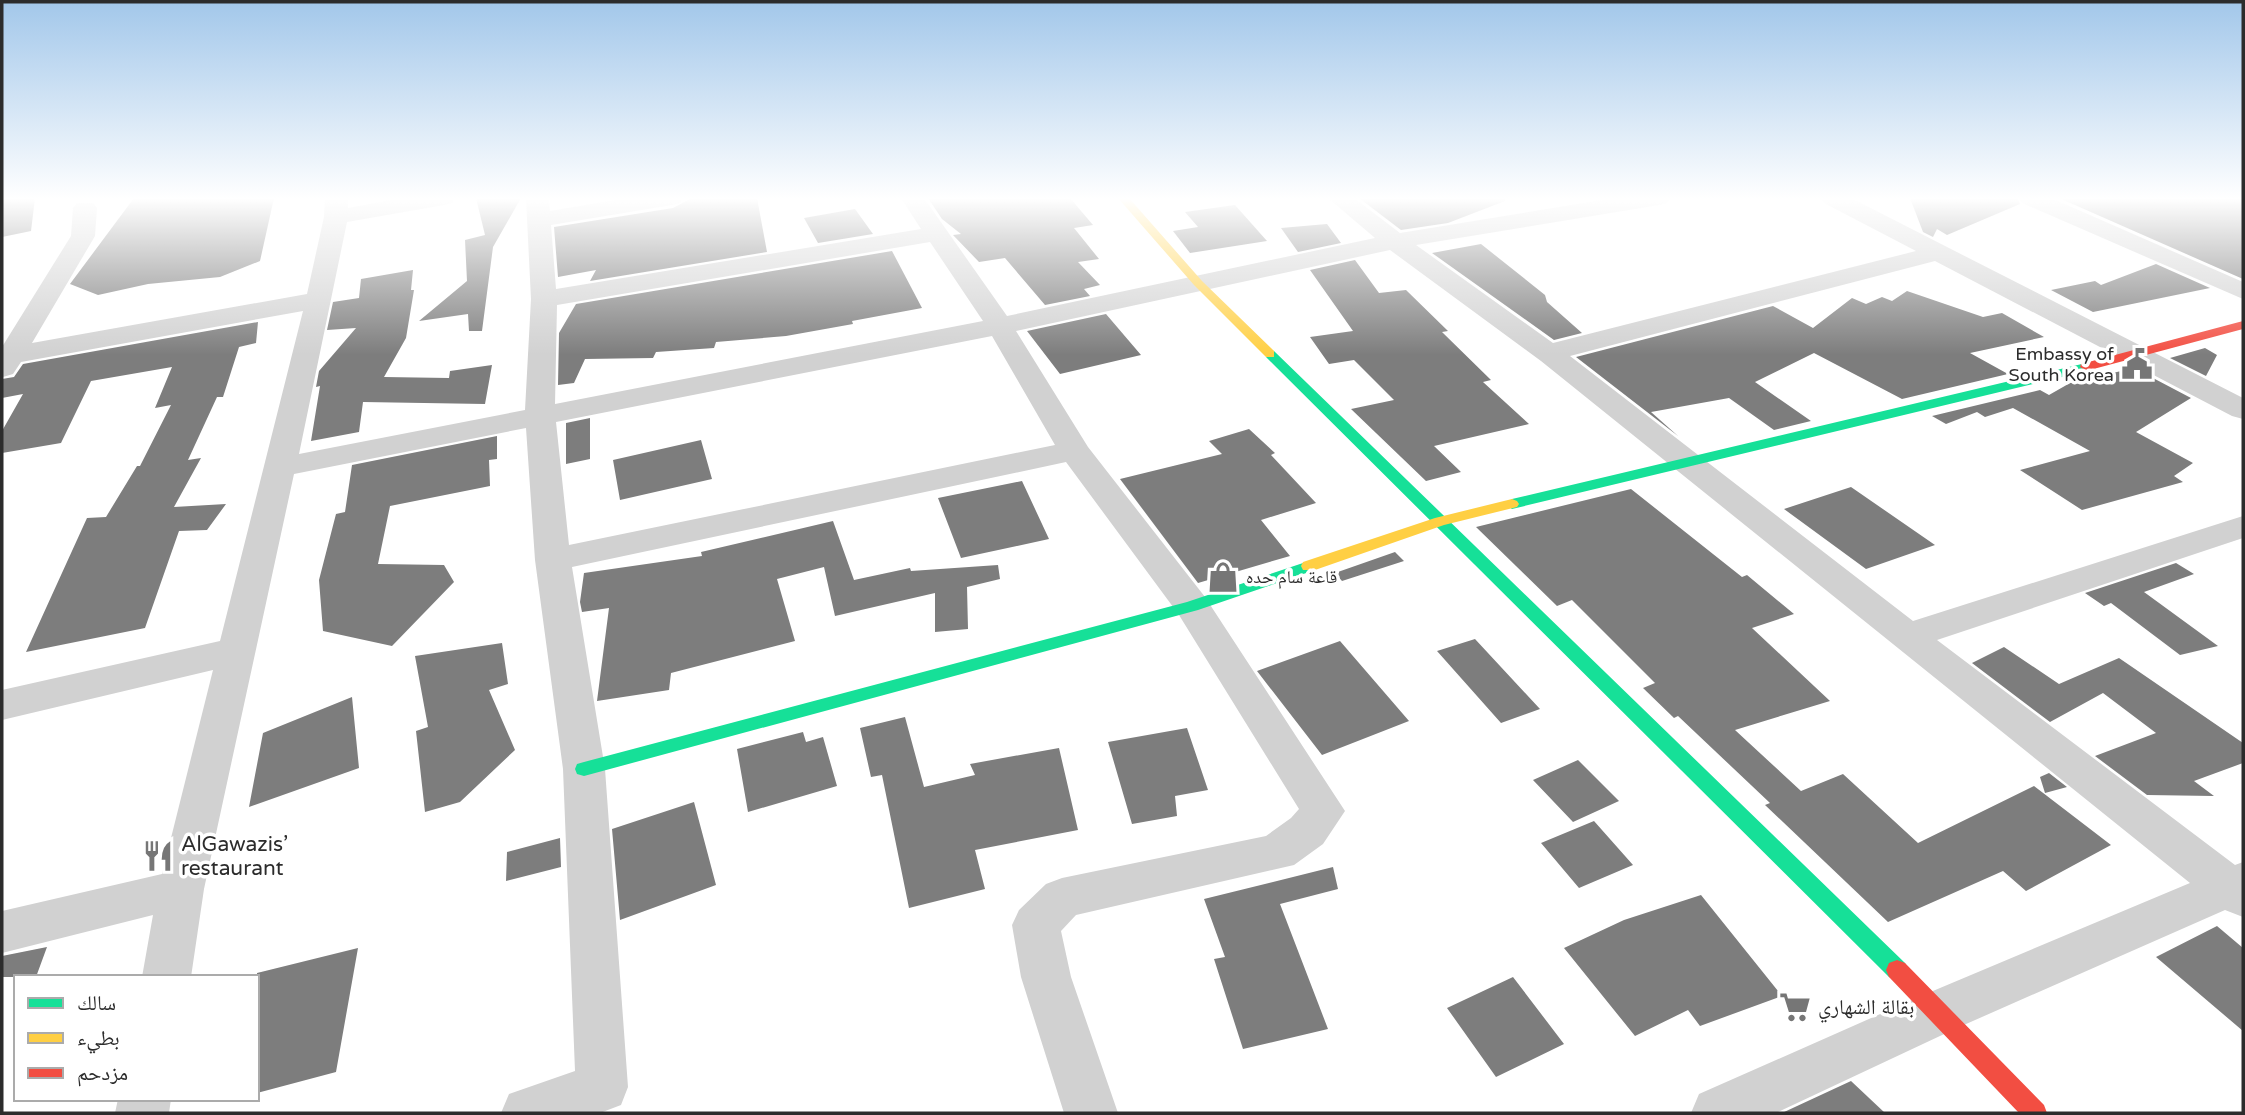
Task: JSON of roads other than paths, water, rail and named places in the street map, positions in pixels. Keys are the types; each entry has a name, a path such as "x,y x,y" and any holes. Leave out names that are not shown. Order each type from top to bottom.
{"street":[{"path":"5,361 74,250"},
{"path":"166,975 181,889 319,300 328,250"},
{"path":"528,1113 602,1087 583,769 553,560 540,417 544,299 541,250"},
{"path":"544,299 839,250"},
{"path":"946,250 1000,326 1074,451 1192,607 1323,811 1307,831 1278,852 1062,898 1036,925 1045,977 1091,1113"},
{"path":"1168,250 1198,284 1939,1012 2035,1113"},
{"path":"279,467 1000,326 1355,250"},
{"path":"1403,250 1549,354 1908,636 2239,888"},
{"path":"1931,250 2243,410"},
{"path":"2149,250 2243,291"},
{"path":"1549,354 1937,253"},
{"path":"5,361 319,300"},
{"path":"583,769 1192,607 1440,521 1688,464 2135,355 2243,324"},
{"path":"553,560 1074,451"},
{"path":"1908,636 2243,527"},
{"path":"2,705 236,651"},
{"path":"1718,1113 1939,1012 2239,888"},
{"path":"2,932 181,889"}],"place":[{"name":"Embassy of South Korea","path":"2137,364"},
{"name":"قاعة سام حده","path":"1223,577"},
{"name":"AlGawazis’ restaurant","path":"158,856"},
{"name":"بقالة الشهاري","path":"1795,1007"}]}
